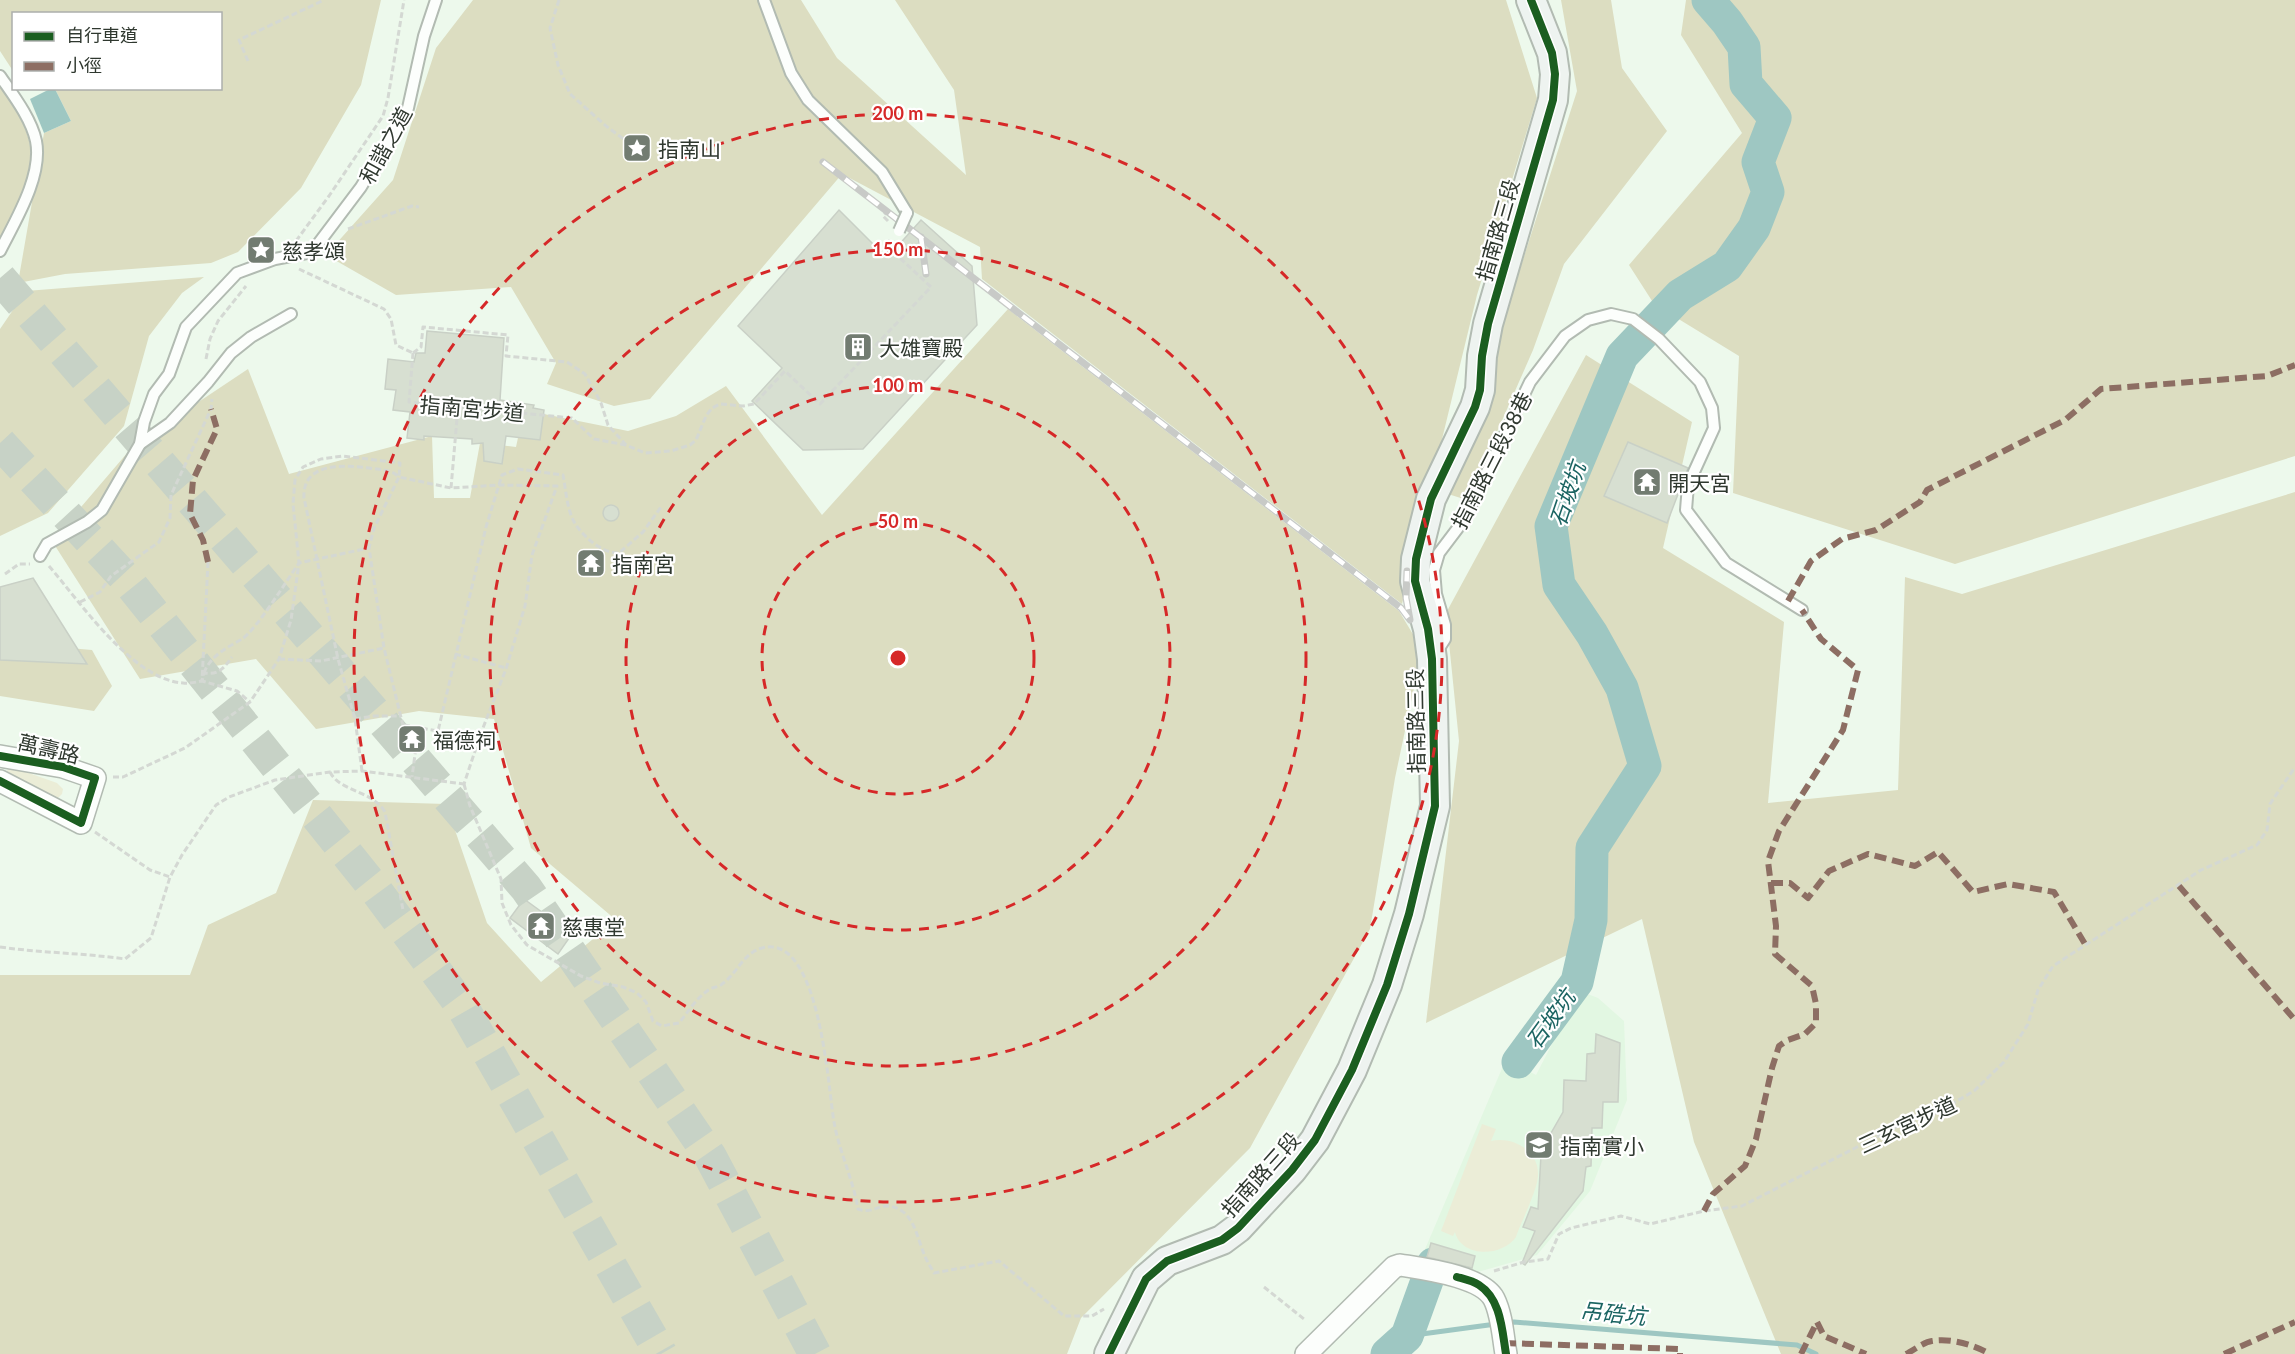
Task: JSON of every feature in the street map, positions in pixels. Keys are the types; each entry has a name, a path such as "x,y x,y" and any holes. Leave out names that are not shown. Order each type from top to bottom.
{"street":[{"name":"指南路三段","path":"1109,1354 1146,1279 1167,1261 1222,1240 1238,1228 1292,1170 1309,1148 1352,1071 1387,985 1409,914 1432,825 1434,806 1432,659 1428,629 1415,581 1416,559 1431,499 1475,407 1480,390 1482,356 1488,324 1553,100 1555,74 1552,53 1531,0"},
{"name":"萬壽路","path":"0,756 63,767 95,778 81,823 0,781"},
{"path":"1306,1354 1394,1267 1410,1267 1478,1284 1494,1298 1503,1330 1506,1354"}],"lane":[{"name":"和諧之道","path":"237,273 275,259 312,252 362,188 408,108 424,36 436,0"},
{"path":"764,0 791,73 808,100 882,172 908,213 899,231"},
{"path":"0,75 22,110 36,141 36,168 22,206 0,251"},
{"path":"40,556 47,544 87,522 102,510 140,444 144,422 154,394 169,374 186,327 237,273"},
{"path":"140,444 170,423 231,353 251,337 291,314"},
{"name":"指南路三段38巷","path":"1432,659 1445,639 1445,625 1436,594 1434,570 1439,552 1464,520 1530,382 1565,336 1588,320 1611,314 1633,320 1659,339 1700,382 1712,408 1714,428 1688,485 1686,510 1726,563 1802,610"}],"path":[{"path":"248,61 239,40 324,0"},
{"path":"404,0 388,98 382,116 329,196 288,251 287,257 291,266 384,309 391,320 396,345 413,353"},
{"path":"559,0 550,28 558,65 570,94 606,126 637,149"},
{"path":"899,199 883,216 899,231"},
{"path":"324,237 412,206 419,207"},
{"path":"80,602 100,592 111,576 130,561 153,548 166,531 170,518 171,495 213,402 206,359 210,339 218,321 246,286 237,273"},
{"path":"451,488 458,407"},
{"path":"362,771 355,720 338,659 304,498 303,489 308,479 320,470 348,466 393,471 399,477 451,488 499,485 556,486 532,555 525,606 506,669 464,784 470,806 501,879 502,903 511,925 526,945 580,976 637,993 646,1002 653,1021 662,1026 679,1023 699,998 722,984 745,958 762,948 775,948 791,954 802,970 814,1002 823,1039 834,1125 855,1190 858,1209 866,1212 887,1206 903,1210 913,1223 925,1257 934,1273 999,1262 1064,1316 1092,1316 1107,1308"},
{"path":"404,725 438,731 486,527 502,476 518,469 563,475 575,525 596,546 611,553 619,553 643,532 661,507"},
{"path":"399,477 374,528 369,548 384,648 408,746 416,747 412,777"},
{"path":"202,681 207,666 228,646 244,637 298,563 369,548"},
{"path":"5,574 19,564 31,564 40,556 110,638 133,661 165,679 183,684 202,681 237,691 250,702"},
{"path":"202,681 208,562"},
{"path":"279,658 321,661 384,648"},
{"path":"455,654 506,669"},
{"path":"204,673 212,674 222,670 232,657"},
{"path":"355,720 374,716 401,716"},
{"path":"0,947 125,959 151,938 170,877 182,855 216,806 229,797 275,780 330,772 362,771 464,784"},
{"path":"330,772 338,782 370,796 381,804 385,812 403,910"},
{"path":"81,823 150,870 170,877"},
{"path":"1264,1287 1304,1319"}],"shaded area":[{"path":"0,0 381,0 361,85 301,188 238,252 211,263 65,274 18,283 44,133 71,121 56,90 222,90 222,12 12,12 12,69 0,51"},
{"path":"473,0 801,0 837,58 966,175 954,90 895,0 1506,0 1537,98 1477,295 1402,604 982,279 980,247 842,174 650,399 614,406 547,384 556,363 511,287 396,295 326,255 393,180 436,48"},
{"path":"1561,0 1611,0 1622,68 1667,131 1564,264 1533,350 1467,500 1448,494 1577,91"},
{"path":"1686,0 2295,0 2295,456 1955,564 1733,493 1739,356 1654,304 1629,265 1742,133 1681,35"},
{"path":"0,83 23,123 31,150 28,176 18,203 0,239"},
{"path":"204,277 182,293 149,336 124,426 48,513 0,536 0,329 26,291"},
{"path":"1008,309 1399,611 1420,646 1421,655 1395,778 1370,929 1250,1148 1081,1318 1067,1354 0,1354 0,975 190,975 208,925 276,893 313,800 446,804 487,923 541,982 616,920 531,848 494,719 419,711 316,729 256,659 140,679 52,541 134,445 248,369 289,474 432,436 434,498 470,498 480,443 516,447 524,410 628,431 676,416 726,386 822,515"},
{"path":"1586,355 1692,422 1663,548 1784,622 1768,803 1898,790 1905,577 1962,594 2295,492 2295,1354 1781,1354 1694,1142 1642,919 1426,1023 1459,741 1446,613"},
{"path":"0,642 92,650 112,686 94,711 0,696"},
{"path":"12,767 57,783 63,789 62,794 57,799 8,775 7,770"},
{"name":"指南實小","path":"1585,993 1598,998 1624,1021 1627,1100 1590,1191 1537,1255 1471,1274 1420,1261 1506,1059 1536,1075 1566,1017"},
{"path":"1482,1124 1496,1129 1491,1141 1515,1143 1529,1152 1534,1158 1538,1175 1516,1237 1501,1249 1482,1252 1465,1246 1455,1232 1453,1236 1441,1231"}],"water":[{"path":"48,90 56,90 71,121 44,133 30,99"}],"building":[{"name":"大雄寶殿","path":"839,210 887,258 921,220 972,266 977,325 863,449 803,450 752,401 782,368 738,326"},
{"path":"427,331 504,338 500,400 534,405 533,408 544,410 540,440 506,436 502,464 484,461 483,443 472,444 472,439 424,436 424,440 407,438 410,412 393,410 396,390 385,389 388,359 414,362 416,353 425,353"},
{"name":"開天宮","path":"1628,442 1688,468 1667,523 1604,496"},
{"path":"611,505 619,513 611,521 603,513"},
{"path":"33,578 87,664 0,660 0,587"},
{"name":"慈惠堂","path":"524,899 572,934 558,954 510,918"},
{"path":"1596,1034 1620,1043 1618,1102 1603,1102 1602,1128 1592,1128 1591,1166 1586,1167 1583,1191 1525,1265 1522,1263 1535,1231 1523,1227 1531,1207 1538,1209 1541,1155 1535,1155 1535,1140 1547,1140 1563,1112 1564,1080 1586,1081 1587,1054 1595,1053"},
{"path":"1431,1243 1475,1256 1472,1268 1427,1257"}],"waterway":[{"name":"石坡坑","path":"1518,1062 1577,982 1591,920 1592,848 1645,766 1622,688 1592,634 1559,585 1551,526 1622,356 1680,295 1727,266 1754,228 1768,192 1758,162 1775,118 1746,84 1744,47 1708,0"},
{"name":"石坡坑","path":"1387,1354 1407,1336 1433,1264"},
{"name":"吊硞坑","path":"1506,1323 1797,1345 1816,1354"},
{"name":"吊硞坑","path":"1407,1336 1496,1324"}],"tunnel":[{"path":"0,278 526,888 710,1156 815,1354"},
{"path":"0,443 127,580 375,889 463,1008 661,1354"}],"railway":[{"path":"823,162 1401,608 1410,620 1406,598 1407,571"},
{"path":"921,237 926,274"}],"marked path":[{"path":"1788,601 1811,561 1842,539 1876,530 1920,502 1927,490 2065,420 2101,389 2267,376 2295,365"},
{"path":"208,562 203,540 190,514 193,480 217,429 211,409"},
{"path":"1704,1211 1713,1194 1745,1166 1756,1139 1779,1046 1805,1034 1816,1023 1816,1004 1812,986 1775,954 1776,926 1768,861 1779,831 1843,730 1858,670 1821,639 1802,610"},
{"path":"1771,883 1790,883 1808,898 1829,871 1868,854 1915,866 1938,852 1973,892 2008,884 2054,892 2085,944"},
{"path":"2179,886 2295,1020"},
{"path":"1801,1354 1817,1322 1824,1336 1866,1354"},
{"path":"2224,1354 2295,1322"},
{"path":"1906,1354 1926,1343 1940,1340 1962,1343 1990,1354"},
{"path":"1504,1343 1680,1349 1680,1354"}],"cycle path":[{"path":"1109,1354 1146,1279 1167,1261 1222,1240 1238,1228 1292,1170 1315,1140 1352,1070 1387,985 1409,914 1435,806 1432,659 1428,629 1415,581 1416,559 1431,499 1475,407 1480,390 1482,356 1488,324 1553,100 1555,74 1552,53 1531,0"},
{"path":"0,756 63,767 95,778 81,823 0,781"},
{"path":"1457,1277 1479,1285 1492,1298 1502,1325 1506,1354"}],"place":[{"name":"指南山","path":"637,148"},
{"name":"慈孝頌","path":"261,250"},
{"name":"大雄寶殿","path":"858,347"},
{"name":"開天宮","path":"1647,482"},
{"name":"指南宮","path":"591,563"},
{"name":"福德祠","path":"412,739"},
{"name":"慈惠堂","path":"541,926"},
{"name":"指南實小","path":"1539,1145"}]}
